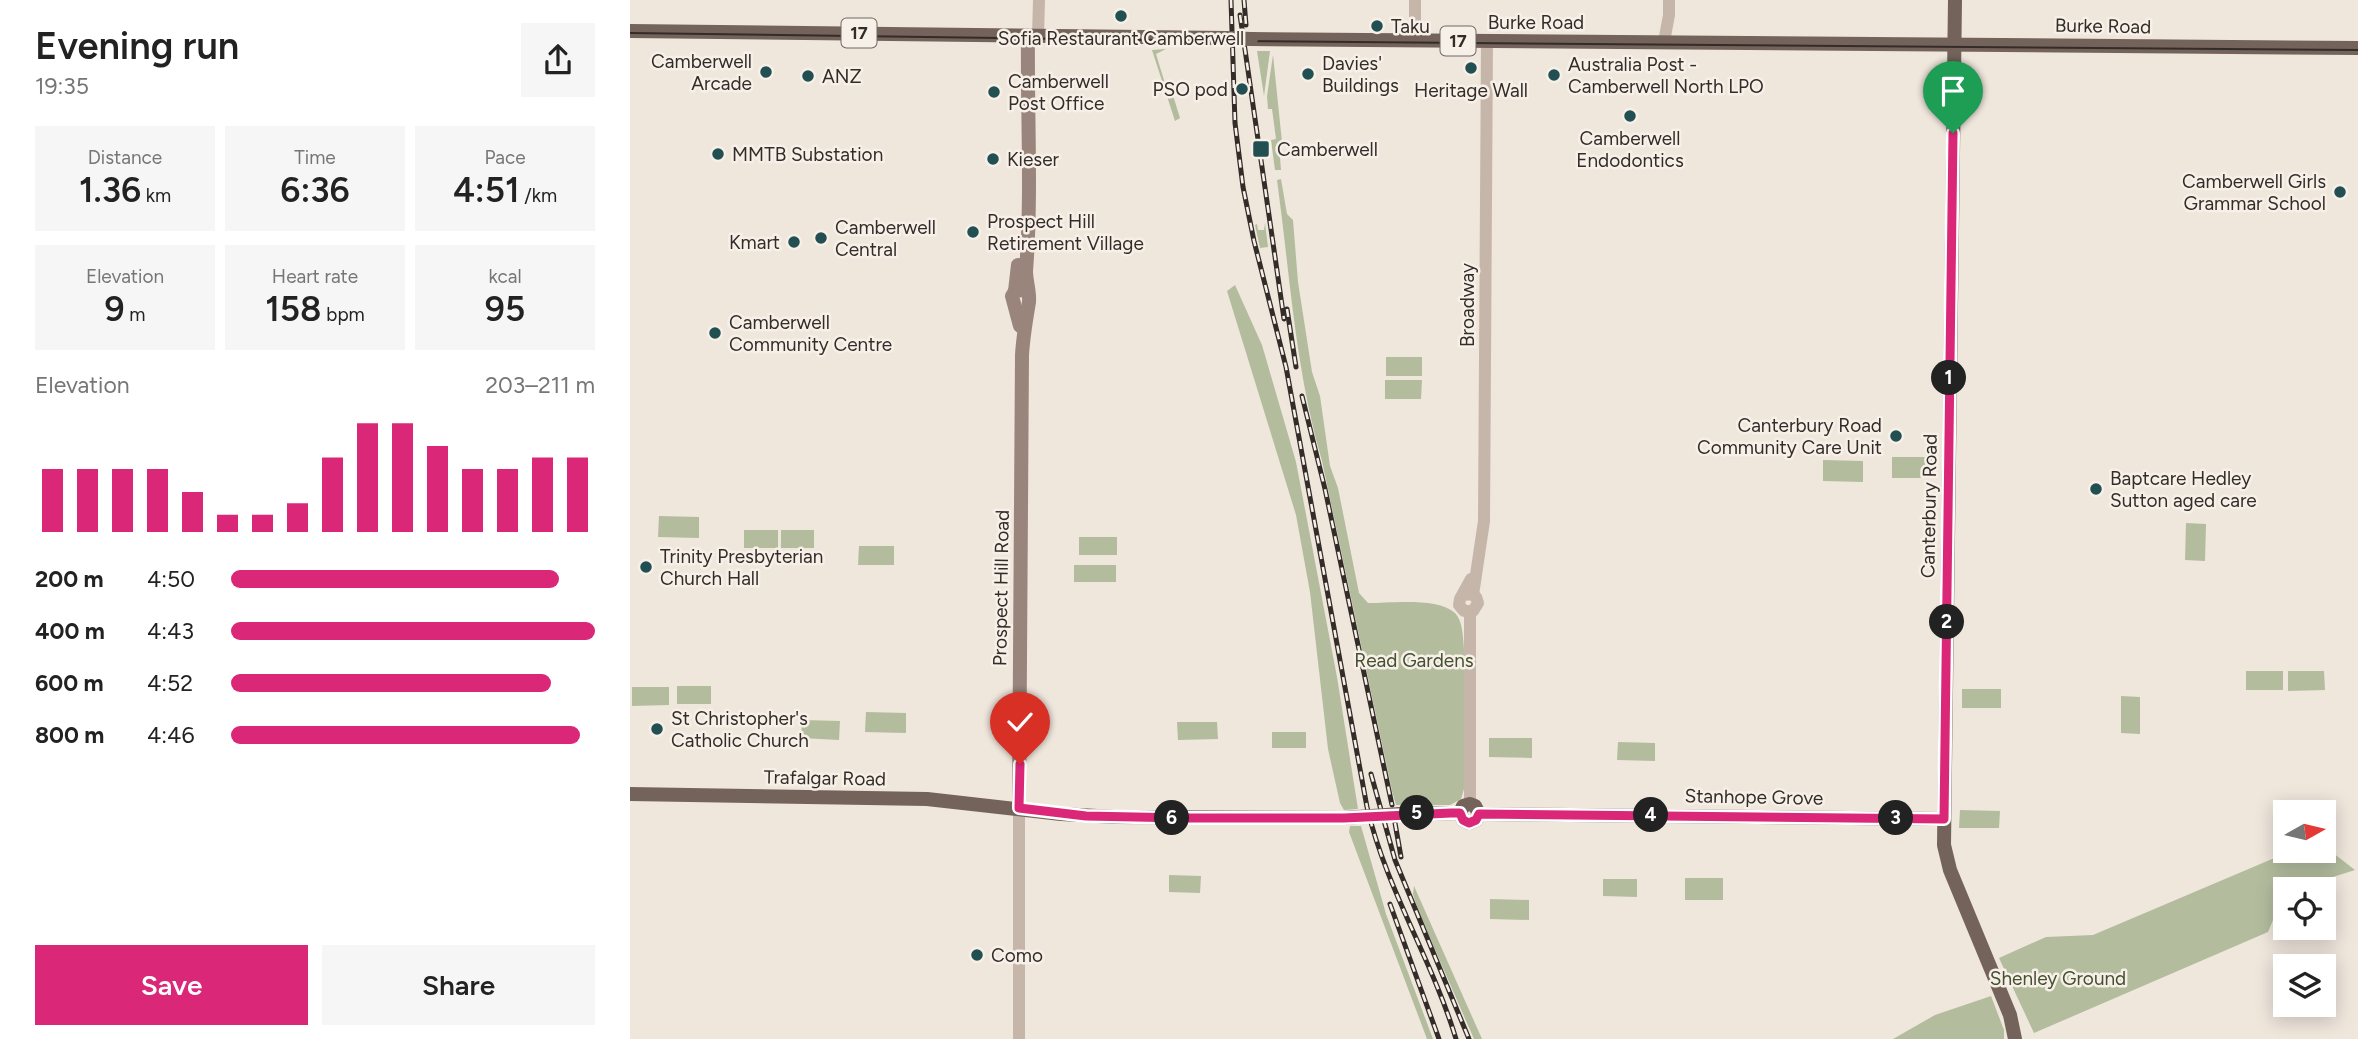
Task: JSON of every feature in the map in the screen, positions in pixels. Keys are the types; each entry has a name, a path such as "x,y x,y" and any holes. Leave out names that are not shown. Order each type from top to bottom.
{"main road":[{"name":"Canterbury Road","path":"1955,0 1944,845 1950,870 2010,1015 2015,1039"},
{"name":"Burke Road","path":"630,31 2358,48"},
{"name":"Prospect Hill Road","path":"1025,214 1021,185 1026,153 1033,36"},
{"name":"Prospect Hill Road","path":"1019,808 1022,291 1030,168 1026,153"},
{"path":"1021,185 1026,181 1030,168"},
{"name":"Trafalgar Road","path":"630,794 928,799 1019,808"},
{"name":"Stanhope Grove","path":"1019,808 1115,817 1344,818 1469,810 1944,819"}],"street":[{"path":"1033,36 1039,0"},
{"path":"1415,0 1415,40"},
{"path":"1661,0 1664,42"},
{"path":"1664,42 1669,0"},
{"name":"Broadway","path":"1469,810 1471,648 1466,611 1459,602 1469,595 1477,568 1484,521 1487,41"},
{"name":"Prospect Hill Road","path":"1019,808 1019,1039"}],"green space":[{"path":"1166,49 1156,54 1167,90 1171,89 1180,118 1175,121 1152,50"},
{"path":"1257,51 1270,51 1264,96"},
{"path":"1273,55 1282,142 1279,146 1281,170 1275,170 1271,140 1276,139 1272,109 1268,109 1267,96"},
{"name":"Read Gardens","path":"1281,179 1287,214 1293,220 1298,282 1312,372 1320,396 1330,466 1338,488 1359,593 1368,603 1414,602 1447,608 1458,616 1461,625 1464,649 1464,789 1461,799 1450,805 1396,805 1392,791 1305,392 1277,180"},
{"path":"1265,223 1268,247 1260,248 1255,225 1257,224 1258,230 1264,230"},
{"path":"1235,285 1262,345 1296,462 1337,677 1358,809 1344,810 1340,803 1328,749 1310,592 1296,515 1227,291"},
{"path":"1386,357 1422,357 1422,376 1386,376"},
{"path":"1385,380 1422,380 1421,399 1385,399"},
{"path":"1892,457 1932,457 1932,478 1892,478"},
{"path":"1823,460 1863,461 1863,482 1823,481"},
{"path":"659,516 699,517 699,538 658,537"},
{"path":"2186,523 2206,524 2205,561 2185,560"},
{"path":"744,530 778,530 778,548 744,548"},
{"path":"781,530 814,530 814,548 781,548"},
{"path":"1079,537 1117,537 1117,555 1079,555"},
{"path":"859,546 894,546 894,565 858,565"},
{"path":"1074,565 1116,565 1116,582 1074,582"},
{"path":"2246,671 2283,671 2283,690 2246,690"},
{"path":"2288,671 2324,671 2325,690 2288,691"},
{"path":"677,686 711,686 711,704 677,704"},
{"path":"632,687 669,687 669,705 632,706"},
{"path":"1962,689 2001,689 2001,708 1962,708"},
{"path":"2121,696 2140,697 2140,734 2121,733"},
{"path":"866,712 906,713 906,733 865,732"},
{"path":"802,720 840,721 839,740 801,738"},
{"path":"1177,722 1217,722 1218,739 1178,740"},
{"path":"1272,732 1306,732 1306,748 1272,748"},
{"path":"1489,738 1532,738 1532,758 1489,757"},
{"path":"1618,742 1655,743 1655,761 1617,760"},
{"path":"1960,810 2000,811 1999,828 1959,828"},
{"path":"1350,826 1361,826 1386,914 1433,1039 1427,1039 1349,832"},
{"name":"Shenley Ground","path":"2336,855 2355,870 2333,877 2273,877 2273,920 2268,932 2034,1033 1999,958 2046,937 2093,935 2273,859 2273,863 2336,863"},
{"path":"1169,875 1201,876 1200,893 1169,892"},
{"path":"1685,878 1723,878 1723,900 1685,900"},
{"path":"1603,879 1637,879 1637,897 1603,896"},
{"path":"1414,886 1482,1039 1474,1039 1419,913 1413,894"},
{"path":"1490,899 1529,900 1529,920 1490,919"},
{"path":"1991,996 2004,1030 2004,1039 1893,1039 1935,1015"}],"tram line":[{"path":"630,33 1225,41 2358,50"}],"railway":[{"path":"1231,0 1235,123 1243,187 1286,367 1367,807 1386,867 1435,981 1456,1039"},
{"path":"1244,0 1246,25"},
{"path":"1240,15 1284,319"},
{"path":"1287,309 1296,367"},
{"path":"1302,396 1325,489 1392,805"},
{"path":"1371,774 1395,860 1469,1039"},
{"path":"1395,823 1401,857"},
{"path":"1390,904 1439,1039"}],"place":[{"name":"Sofia Restaurant Camberwell","path":"1121,16"},
{"name":"Taku","path":"1377,26"},
{"name":"Heritage Wall","path":"1471,68"},
{"name":"Camberwell Arcade","path":"766,72"},
{"name":"Davies' Buildings","path":"1308,74"},
{"name":"Australia Post - Camberwell North LPO","path":"1554,75"},
{"name":"ANZ","path":"808,76"},
{"name":"PSO pod","path":"1242,89"},
{"name":"Camberwell Post Office","path":"994,92"},
{"name":"Camberwell Endodontics","path":"1630,116"},
{"name":"Camberwell","path":"1261,149"},
{"name":"MMTB Substation","path":"718,154"},
{"name":"Kieser","path":"993,159"},
{"name":"Camberwell Girls Grammar School","path":"2340,192"},
{"name":"Prospect Hill Retirement Village","path":"973,232"},
{"name":"Camberwell Central","path":"821,238"},
{"name":"Kmart","path":"794,242"},
{"name":"Camberwell Community Centre","path":"715,333"},
{"name":"Canterbury Road Community Care Unit","path":"1896,436"},
{"name":"Baptcare Hedley Sutton aged care","path":"2096,489"},
{"name":"Trinity Presbyterian Church Hall","path":"646,567"},
{"name":"St Christopher's Catholic Church","path":"657,729"},
{"name":"Como","path":"977,955"}],"route":[{"path":"1020,764 1019,808 1086,816 1344,818 1460,813 1463,820 1469,823 1476,820 1479,814 1944,819 1953,133"}]}
